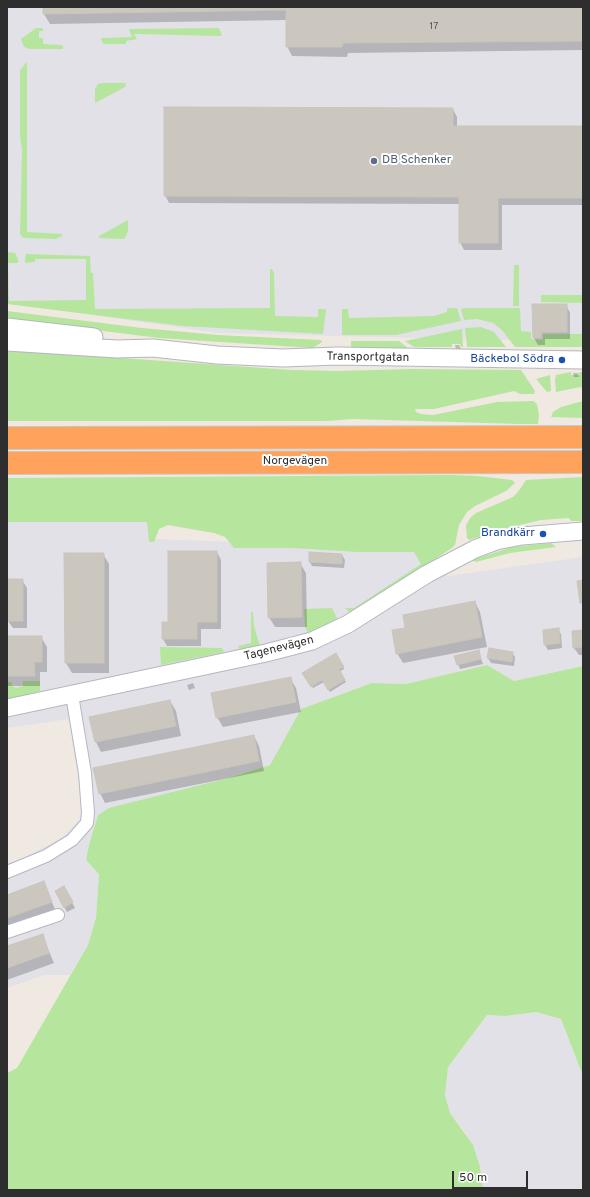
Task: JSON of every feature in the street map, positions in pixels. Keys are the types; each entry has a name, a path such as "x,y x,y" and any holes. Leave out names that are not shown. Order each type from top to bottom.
{"highway":[{"name":"Norgevägen","path":"7,438 583,437"},
{"name":"Norgevägen","path":"7,463 583,462"}],"street":[{"name":"Transportgatan","path":"7,327 117,340 153,348 217,355 283,358 337,356 583,360"},
{"name":"Transportgatan","path":"7,342 117,349 153,348"},
{"name":"Tagenevägen","path":"7,708 312,642 355,621 427,574 466,553 496,541 522,536 583,531"},
{"path":"7,872 46,856 72,840 87,823 86,773 72,694"},
{"path":"7,932 58,915"}],"shaded area":[{"path":"7,7 583,7 583,342 218,333 7,303"},
{"path":"7,517 153,520 153,539 431,549 448,576 583,557 583,666 514,681 487,665 406,684 372,683 301,709 270,765 98,815 86,860 99,873 96,918 88,945 70,975 44,975 7,988 7,863 19,860 62,838 79,820 83,808 69,719 7,728"},
{"path":"536,1012 561,1019 583,1076 583,1190 483,1190 480,1167 465,1132 450,1113 445,1095 448,1067 487,1015 505,1016"}],"green space":[{"path":"36,28 43,28 43,31 39,31 39,38 43,38 43,44 60,45 63,46 63,49 30,49 24,47 21,39"},
{"path":"219,28 222,36 134,34 137,39 126,41 126,44 103,44 101,38 132,37 129,29"},
{"path":"27,62 27,232 62,234 62,236 56,239 23,238 20,234 22,150 20,135 20,70"},
{"path":"126,83 125,87 95,103 95,89 98,84"},
{"path":"128,220 128,232 124,239 99,238 99,236"},
{"path":"7,252 15,253 18,259 18,263 8,263 9,301 86,300 86,259 35,259 35,262 25,263 25,259 26,254 90,256 91,273 93,273 95,309 270,308 270,269 272,269 274,273 275,316 318,317 318,309 325,309 323,334 183,326 7,304"},
{"path":"514,265 519,265 519,306 513,306"},
{"path":"541,295 583,295 583,303 541,302"},
{"path":"447,308 457,308 461,321 396,335 342,335 342,309 348,309 349,318 434,316 447,312"},
{"path":"520,308 521,331 531,332 531,339 543,340 543,334 582,334 583,309 583,347 515,347 502,330 493,323 477,319 464,320 461,309"},
{"path":"7,311 142,328 218,335 321,340 322,342 313,348 159,338 9,319 7,318"},
{"path":"481,327 494,332 506,347 467,347 465,328"},
{"path":"462,329 463,347 461,347 460,344 452,344 452,347 414,347 405,341"},
{"path":"351,341 399,341 408,348 355,348 351,347"},
{"path":"7,350 292,370 521,370 535,391 534,394 520,394 514,391 434,409 415,409 416,412 421,414 433,415 497,402 533,401 537,404 539,415 538,424 353,419 327,421 7,421"},
{"path":"571,372 571,375 579,375 579,372 583,372 583,388 580,387 556,392 556,375"},
{"path":"550,375 551,391 547,392 536,379"},
{"path":"583,401 583,418 551,417 553,412 561,407"},
{"path":"451,475 512,480 515,483 506,491 475,506 467,512 459,525 455,545 452,548 351,613 345,608 354,608 421,564 414,552 358,552 293,548 234,548 225,537 214,533 168,525 159,529 154,542 149,542 147,522 7,522 7,478"},
{"path":"583,477 583,521 571,521 569,518 541,520 507,528 469,540 467,538 466,525 471,517 476,513 513,497 526,480"},
{"path":"551,543 556,547 510,553 476,562 472,560 512,547"},
{"path":"332,608 338,620 308,634 305,626 304,609"},
{"path":"251,612 253,612 254,626 260,646 240,650 238,646 251,643"},
{"path":"160,647 222,648 224,652 161,665"},
{"path":"487,665 514,681 583,666 583,1076 561,1019 536,1012 505,1016 487,1015 448,1067 445,1095 450,1113 473,1145 480,1167 483,1190 7,1190 7,1073 17,1068 88,945 96,918 99,874 86,860 98,815 109,808 228,778 270,765 301,709 372,683 406,684"},
{"path":"23,681 40,681 40,691 7,700 7,682 12,682 12,686 16,688 23,686"}],"building":[{"path":"43,7 583,7 583,41 343,43 342,47 286,47 286,10 43,14"},
{"name":"DB Schenker","path":"164,107 453,108 453,126 583,126 583,198 498,198 498,243 459,243 459,197 164,196"},
{"path":"532,304 567,304 567,332 541,332 541,338 533,338"},
{"path":"168,551 217,551 217,622 197,622 197,639 162,639 162,622 168,622"},
{"path":"309,552 342,554 342,564 309,562"},
{"path":"64,553 104,553 104,663 65,663"},
{"path":"301,562 302,617 268,618 267,563"},
{"path":"7,579 23,579 23,621 7,621"},
{"path":"583,580 583,603 580,603 577,581"},
{"path":"475,601 482,637 396,654 392,630 405,628 403,615"},
{"path":"559,628 560,643 544,645 543,630"},
{"path":"583,630 583,647 573,648 572,631"},
{"path":"7,636 42,636 42,662 34,662 35,676 7,676"},
{"path":"489,648 513,652 512,662 487,658"},
{"path":"479,650 481,659 457,665 454,656"},
{"path":"336,653 344,667 339,669 345,680 328,690 322,680 311,687 302,673"},
{"path":"291,677 296,702 216,718 211,693"},
{"path":"170,700 176,726 95,742 89,717"},
{"path":"254,735 259,761 99,794 93,768"},
{"path":"44,881 52,902 7,918 7,895"},
{"path":"64,886 73,902 64,908 55,891"},
{"path":"43,934 49,953 7,968 7,946"}],"place":[{"name":"DB Schenker","path":"374,161"},
{"name":"Bäckebol Södra","path":"562,360"},
{"name":"Brandkärr","path":"543,534"}]}
